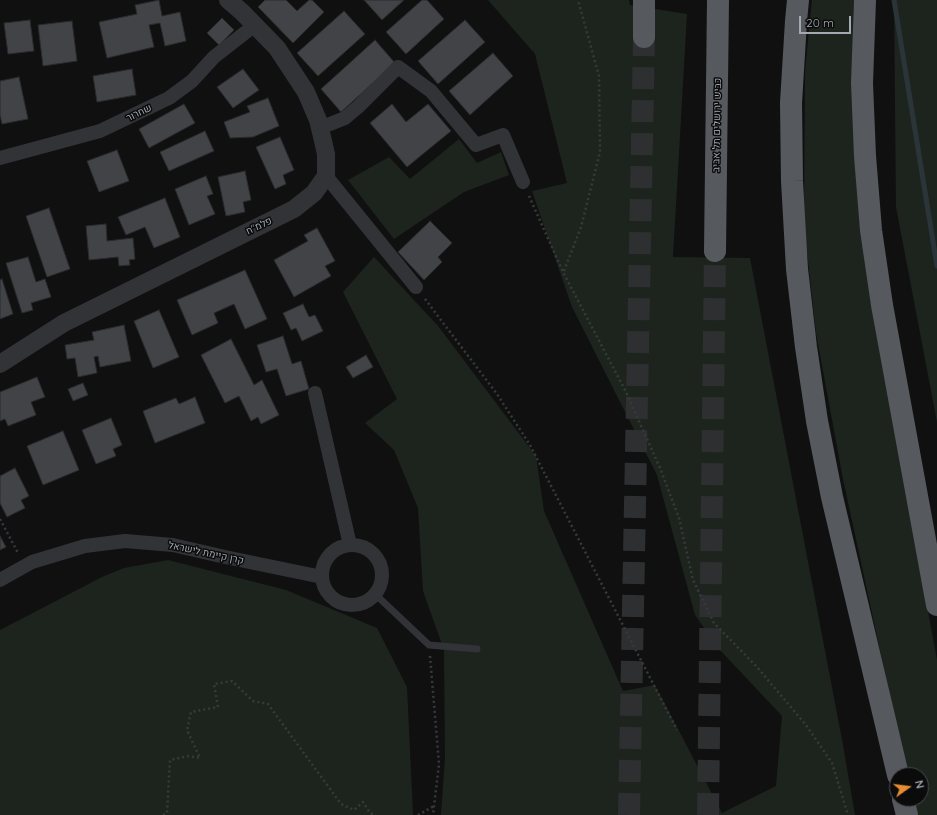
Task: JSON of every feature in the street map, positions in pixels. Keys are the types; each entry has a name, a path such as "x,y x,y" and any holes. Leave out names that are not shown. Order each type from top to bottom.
{"highway":[{"path":"644,0 644,37"},
{"name":"כביש ירושלים תל אביב","path":"715,251 718,0"},
{"path":"786,0 792,181 797,269 812,392 832,497 896,767"},
{"path":"791,134 791,103 798,0"},
{"path":"865,0 862,83 864,156 871,230 882,305 937,605"}],"street":[{"path":"228,0 277,48 306,92 320,128 326,154 326,176 416,287"},
{"name":"שחרור","path":"0,158 100,131 169,98 192,81 214,57 255,25"},
{"path":"320,128 345,118 398,67 432,91 476,145 503,135 523,182"},
{"name":"פלמ\"ח","path":"0,364 64,323 294,209 314,193 326,176"},
{"path":"315,393 350,545"},
{"name":"קרן קיימת לישראל","path":"0,580 32,562 85,546 125,541 173,545 322,577"},
{"path":"350,545 367,549 375,556 380,565 382,575 380,585 375,594 367,601 347,605 329,595 324,586 322,577 326,559 341,547 350,545"}],"lane":[{"path":"375,594 429,645 477,648"}],"path":[{"path":"563,272 582,227 600,152 599,76 578,0"},
{"path":"523,182 563,272 626,392 660,468 679,518 693,580 714,623 757,667 806,725 832,763 848,815"},
{"path":"416,287 497,394 530,444 677,730"},
{"path":"0,519 25,566"},
{"path":"429,645 439,764 433,815"},
{"path":"163,815 167,813 170,760 188,756 200,758 187,730 191,712 218,706 214,684 232,681 253,700 268,704 341,804 354,810 363,802 370,813 376,815"},
{"path":"418,815 434,806"}],"shaded area":[{"path":"488,0 629,0 630,5 687,14 673,257 750,258 855,815 441,815 445,758 444,650 423,591 418,508 394,450 365,423 397,399 343,292 374,257 438,326 536,456 544,511 623,691 655,685 722,813 776,786 782,716 719,649 695,615 657,475 572,307 532,191 567,183 535,54"},
{"path":"812,0 854,0 853,122 871,302 937,660 937,815 916,815 914,807 929,807 929,767 905,767 843,479 816,333 804,224 805,71"},
{"path":"894,0 937,0 937,422 896,207"},
{"path":"459,139 477,163 501,152 509,175 464,192 394,239 348,180 389,157 410,179"},
{"path":"168,560 286,590 377,628 407,687 413,815 0,815 0,630 102,577 124,568"}],"building":[{"path":"159,0 162,16 180,12 186,41 165,46 160,23 149,25 154,47 107,58 99,22 137,14 135,5"},
{"path":"265,0 286,0 297,11 309,0 312,0 324,12 293,43 258,7"},
{"path":"364,0 404,0 382,20"},
{"path":"422,0 427,0 444,19 406,54 386,32"},
{"path":"344,11 365,34 318,76 297,53"},
{"path":"222,18 234,30 219,45 207,33"},
{"path":"30,20 34,51 8,54 4,23"},
{"path":"465,20 485,42 438,84 418,61"},
{"path":"72,21 77,61 43,66 38,25"},
{"path":"375,40 395,63 341,112 321,89"},
{"path":"493,53 513,76 470,115 449,91"},
{"path":"132,69 136,95 97,102 93,76"},
{"path":"243,69 259,90 233,108 217,87"},
{"path":"19,77 28,119 2,124 0,115 0,81"},
{"path":"268,98 279,126 253,137 230,138 224,122 250,112 247,106"},
{"path":"184,104 195,123 149,148 139,129"},
{"path":"392,104 406,122 428,104 451,131 407,167 370,123"},
{"path":"205,131 214,151 169,171 160,152"},
{"path":"280,137 294,170 283,175 286,184 275,189 256,147"},
{"path":"117,150 129,181 99,192 87,161"},
{"path":"245,171 251,200 243,202 245,212 226,216 218,177"},
{"path":"206,176 213,194 207,196 215,214 189,225 175,189"},
{"path":"165,198 180,237 154,248 145,227 126,235 118,217"},
{"path":"49,208 70,269 47,277 26,216"},
{"path":"430,221 452,243 438,257 442,262 424,280 398,252"},
{"path":"106,224 107,241 133,238 135,259 129,260 130,265 119,266 118,257 89,260 86,226"},
{"path":"317,228 335,261 325,266 331,276 294,297 274,260 308,241 304,235"},
{"path":"28,257 36,282 45,279 51,297 31,303 33,310 22,313 6,263"},
{"path":"245,270 267,319 245,329 234,304 214,313 218,323 192,335 177,300"},
{"path":"2,279 13,314 0,319 0,280"},
{"path":"303,304 309,317 315,315 323,331 302,341 296,328 291,330 283,313"},
{"path":"159,310 179,357 153,368 134,321"},
{"path":"124,325 131,361 100,367 98,356 94,357 97,373 78,377 75,358 67,359 65,345 94,340 92,332"},
{"path":"283,336 292,364 301,361 309,389 286,396 277,369 266,372 257,345"},
{"path":"231,339 254,385 262,380 279,415 261,424 258,417 251,421 239,396 225,403 201,355"},
{"path":"366,355 373,367 353,378 346,367"},
{"path":"37,377 45,397 31,402 36,415 8,426 5,419 0,421 0,392"},
{"path":"83,383 88,395 73,401 68,389"},
{"path":"195,397 205,423 155,443 143,411 176,398 179,404"},
{"path":"111,418 122,445 113,449 116,456 96,464 82,430"},
{"path":"63,431 79,470 43,485 27,446"},
{"path":"15,468 29,496 21,500 25,508 7,517 0,503 0,476"},
{"path":"0,536 6,547 0,550"}],"waterway":[{"path":"894,0 937,266"}],"tunnel":[{"path":"629,815 644,37"},
{"path":"708,815 715,251"}]}
